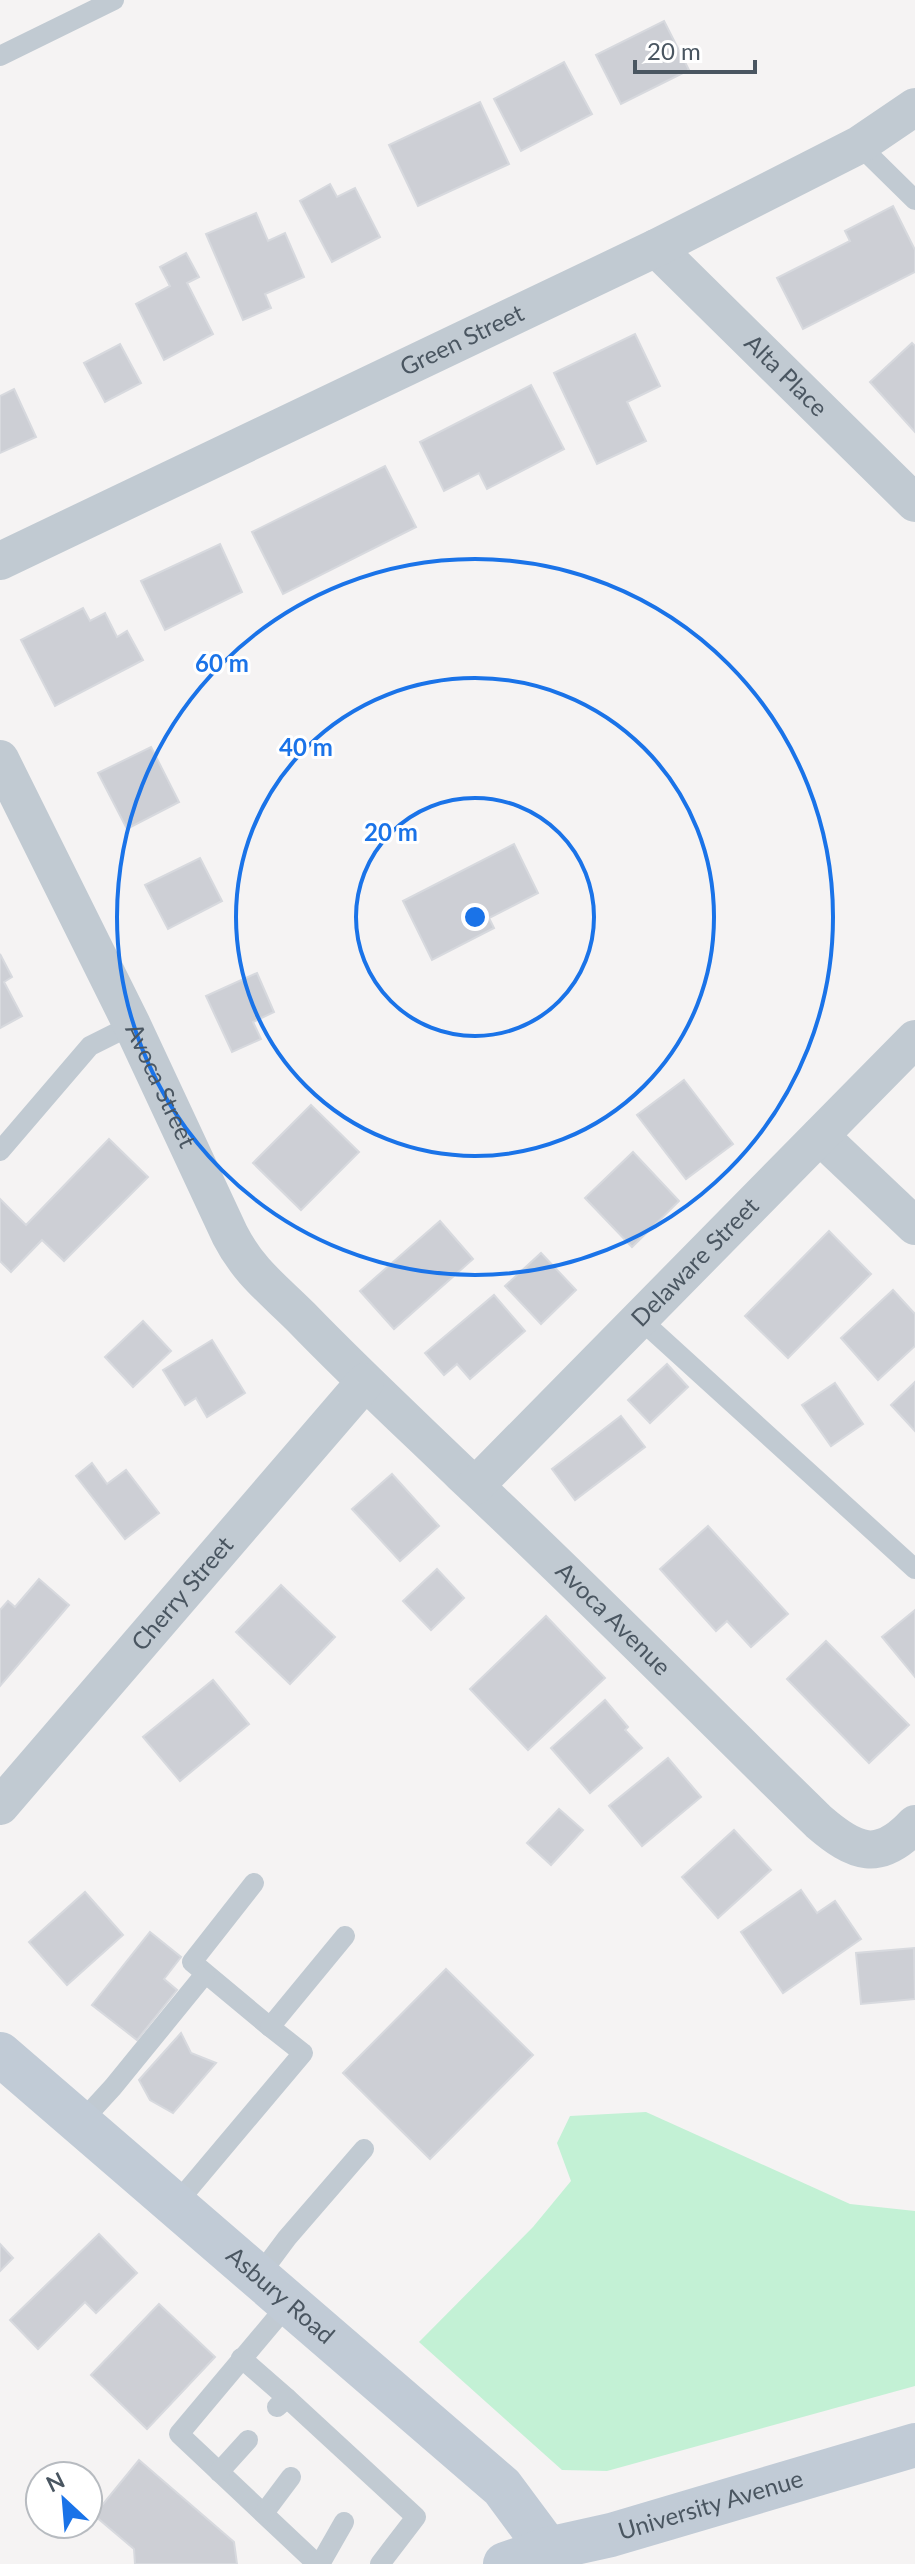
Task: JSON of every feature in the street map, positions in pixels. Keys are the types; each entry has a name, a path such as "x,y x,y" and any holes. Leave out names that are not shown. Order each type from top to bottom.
{"main road":[{"name":"Asbury Road","path":"0,2054 502,2487 548,2549"},
{"name":"University Avenue","path":"505,2564 548,2549 611,2535 915,2445"}],"street":[{"name":"Green Street","path":"0,561 656,248 859,145 915,107"},
{"name":"Alta Place","path":"656,248 915,503"},
{"name":"Avoca Street","path":"0,759 132,1025 242,1258 365,1382"},
{"name":"Delaware Street","path":"475,1486 915,1039"},
{"path":"820,1136 915,1226"},
{"name":"Avoca Avenue","path":"365,1382 841,1841 862,1850 886,1848 915,1824"},
{"name":"Cherry Street","path":"0,1806 365,1382"}],"lane":[{"path":"0,56 114,0"},
{"path":"859,145 915,200"},
{"path":"0,1151 90,1046 132,1025"},
{"path":"640,1319 915,1569"},
{"path":"175,2205 303,2053 192,1962 254,1883"},
{"path":"270,2027 345,1936"},
{"path":"80,2123 205,1974"},
{"path":"344,2522 318,2564 179,2434 241,2358 273,2290 287,2238 364,2149"},
{"path":"241,2358 282,2402 371,2482 416,2517 380,2564"},
{"path":"219,2472 248,2440"},
{"path":"264,2513 291,2477"}],"green space":[{"path":"646,2112 850,2204 915,2211 915,2386 607,2471 562,2470 419,2342 533,2227 571,2181 557,2143 570,2116"}],"building":[{"path":"664,21 689,70 621,104 596,55"},
{"path":"564,62 592,114 521,151 494,99"},
{"path":"480,102 509,164 418,206 389,145"},
{"path":"330,184 337,197 355,188 380,237 332,262 300,201"},
{"path":"893,206 915,250 915,272 803,329 777,278 850,241 845,231"},
{"path":"256,213 268,241 285,233 304,277 265,294 271,308 243,320 206,234"},
{"path":"186,253 199,277 187,283 213,334 164,360 136,304 170,286 160,267"},
{"path":"635,334 660,386 627,402 646,441 597,464 554,373"},
{"path":"912,343 915,346 915,432 870,382"},
{"path":"120,344 141,383 105,402 84,363"},
{"path":"531,385 564,449 487,489 479,473 444,491 420,442"},
{"path":"14,389 36,437 0,453 0,396"},
{"path":"385,466 416,527 283,594 252,532"},
{"path":"220,544 242,592 165,630 141,581"},
{"path":"83,608 90,621 105,613 117,637 127,631 143,660 55,706 21,640"},
{"path":"151,747 179,802 127,829 98,773"},
{"path":"514,844 538,893 489,918 494,928 432,960 403,901"},
{"path":"200,858 222,901 168,929 145,885"},
{"path":"0,954 12,977 4,982 22,1016 0,1028"},
{"path":"257,973 274,1012 253,1022 261,1039 232,1052 206,996"},
{"path":"684,1080 733,1144 686,1179 637,1115"},
{"path":"311,1105 359,1152 301,1210 253,1163"},
{"path":"109,1139 148,1177 64,1261 42,1240 11,1272 0,1261 0,1199 26,1225"},
{"path":"633,1152 679,1201 632,1247 585,1198"},
{"path":"440,1221 473,1259 394,1329 360,1291"},
{"path":"829,1231 871,1274 788,1358 745,1316"},
{"path":"541,1253 576,1290 541,1324 505,1286"},
{"path":"893,1290 915,1314 915,1346 878,1380 841,1338"},
{"path":"494,1295 525,1331 470,1379 457,1364 444,1375 425,1353"},
{"path":"143,1321 171,1351 133,1387 105,1357"},
{"path":"212,1340 245,1393 207,1417 196,1398 185,1405 163,1370"},
{"path":"667,1364 688,1387 650,1423 628,1400"},
{"path":"915,1382 915,1431 891,1405"},
{"path":"835,1383 863,1424 831,1446 802,1405"},
{"path":"621,1416 645,1447 575,1500 552,1469"},
{"path":"92,1463 107,1484 126,1470 159,1513 125,1539 76,1476"},
{"path":"392,1474 439,1526 400,1561 352,1509"},
{"path":"708,1526 788,1614 751,1647 727,1621 716,1631 660,1569"},
{"path":"437,1569 464,1598 431,1630 403,1601"},
{"path":"39,1579 69,1605 0,1686 0,1610 8,1601 15,1607"},
{"path":"281,1585 335,1637 290,1684 236,1632"},
{"path":"915,1610 915,1677 882,1637"},
{"path":"546,1616 605,1678 528,1750 470,1689"},
{"path":"826,1641 909,1725 869,1763 787,1679"},
{"path":"213,1680 249,1724 180,1781 143,1737"},
{"path":"605,1700 628,1727 625,1730 642,1748 590,1793 551,1748"},
{"path":"668,1758 701,1797 642,1846 609,1806"},
{"path":"559,1809 583,1830 551,1865 527,1843"},
{"path":"734,1830 771,1870 718,1918 682,1877"},
{"path":"801,1890 817,1913 835,1901 861,1939 783,1993 741,1932"},
{"path":"85,1892 123,1935 67,1985 29,1942"},
{"path":"150,1932 181,1957 164,1979 177,1990 137,2040 92,2005"},
{"path":"914,1948 915,1999 861,2004 856,1953"},
{"path":"446,1969 533,2055 430,2159 343,2073"},
{"path":"181,2033 191,2053 216,2063 173,2113 150,2100 139,2080"},
{"path":"99,2234 137,2273 96,2313 85,2302 38,2349 10,2320"},
{"path":"0,2244 13,2258 0,2271"},
{"path":"159,2304 215,2357 147,2429 91,2375"},
{"path":"139,2460 234,2542 237,2564 135,2564 134,2549 104,2524 104,2503"}]}
